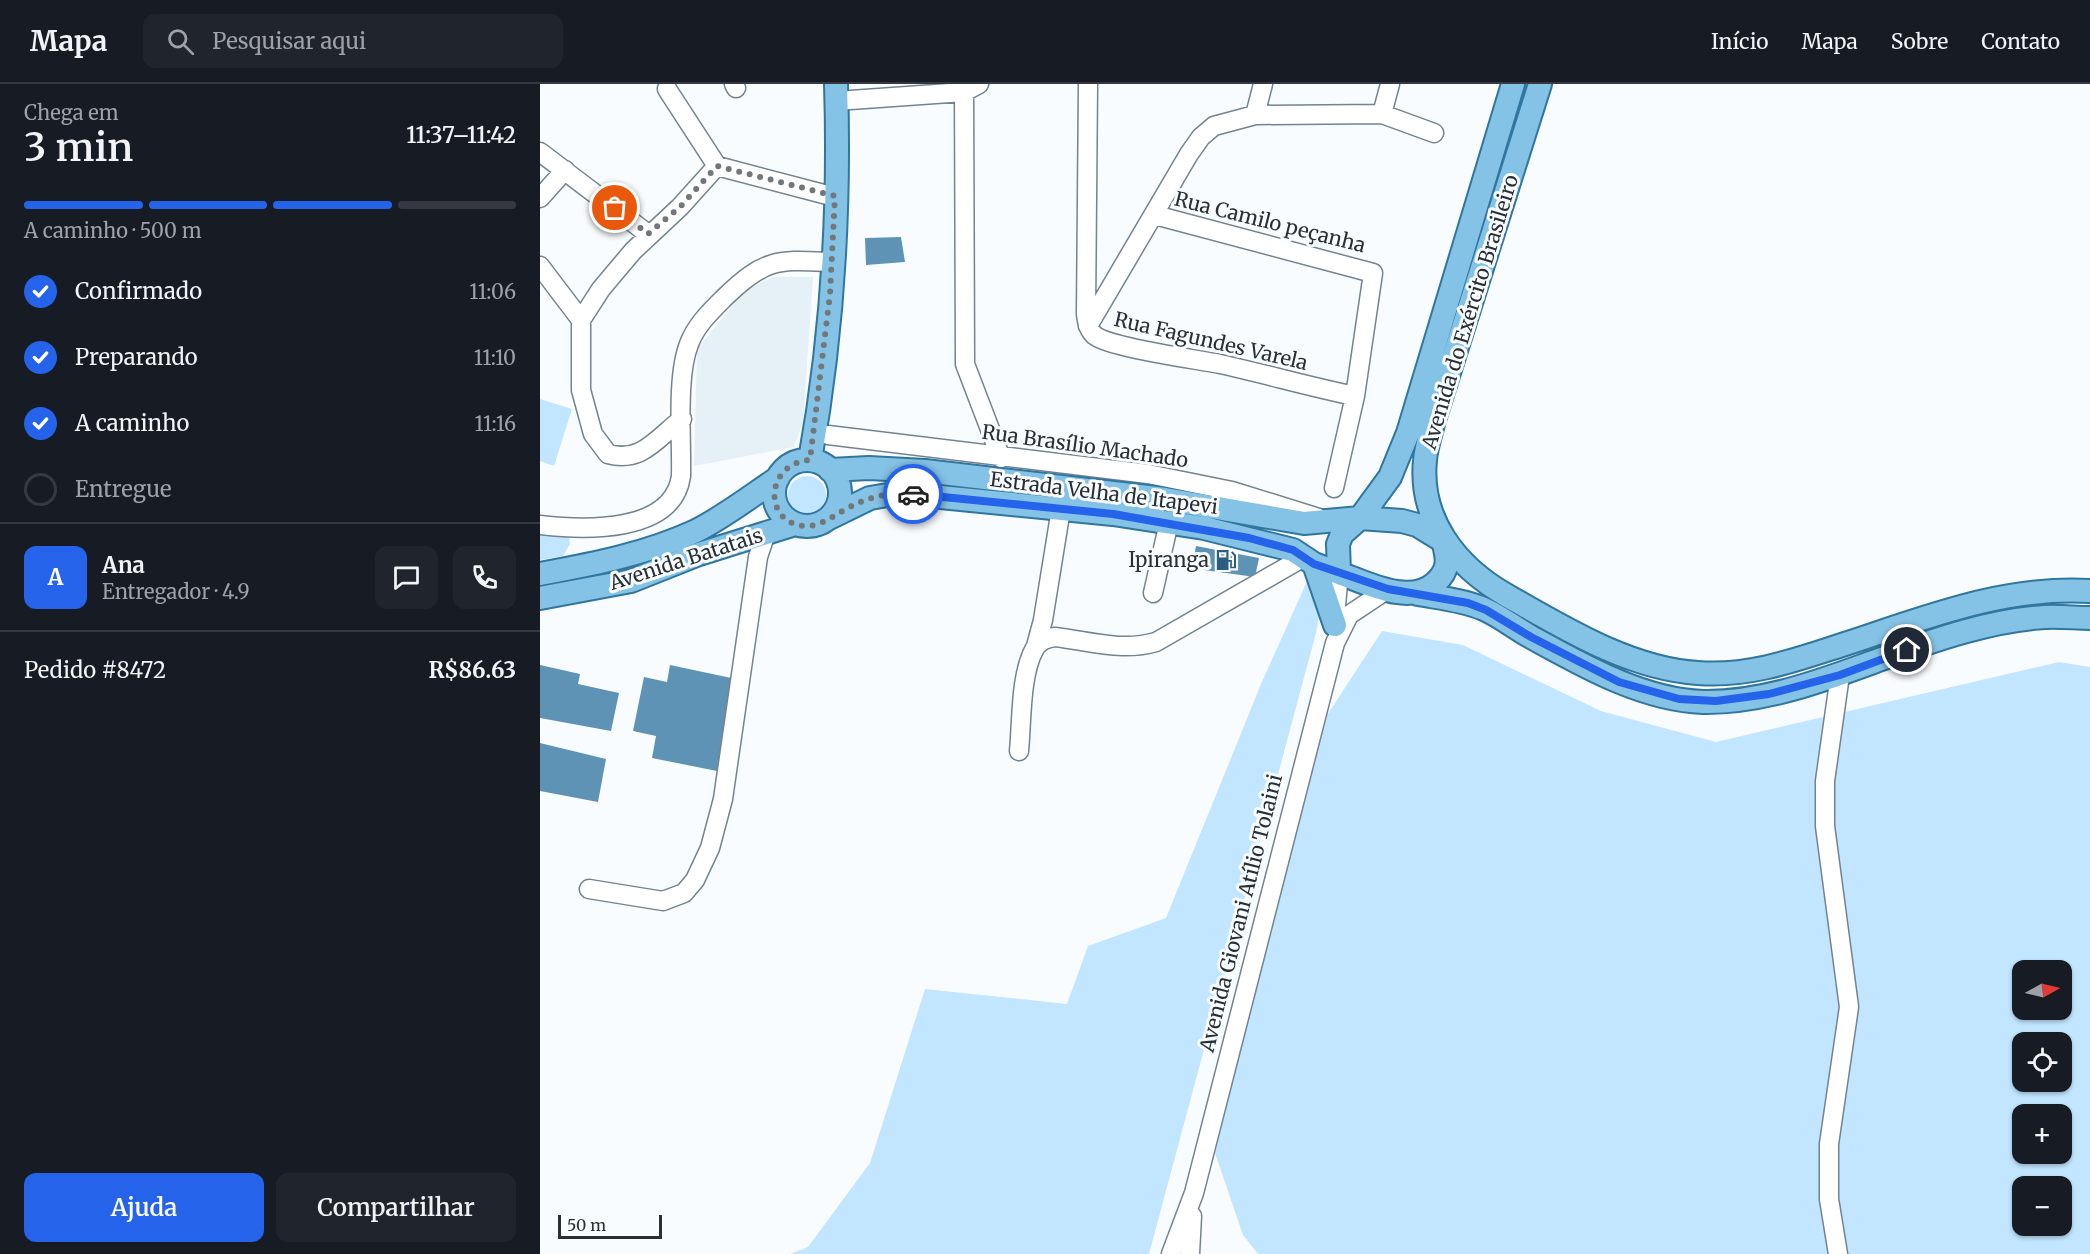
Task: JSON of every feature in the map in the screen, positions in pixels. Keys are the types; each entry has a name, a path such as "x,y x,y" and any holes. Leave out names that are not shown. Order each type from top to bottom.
{"main road":[{"name":"Avenida do Exército Brasileiro","path":"1360,518 1390,477 1408,433 1513,84"},
{"name":"Avenida do Exército Brasileiro","path":"1443,541 1424,488 1425,459 1434,420 1540,84"},
{"path":"822,466 820,389 832,262 836,92"},
{"path":"820,389 830,454 822,466"},
{"path":"540,574 597,564 670,542 698,530 772,482 791,464 822,466 836,478 840,497 829,518 813,526 795,524 787,520 777,506 772,482"},
{"name":"Estrada Velha de Itapevi","path":"822,466 925,471 1165,499 1222,507 1294,522 1360,518 1402,521 1418,525 1443,541 1491,586 1552,622 1635,659 1660,667 1696,673 1730,674 1770,668 1979,600 2090,591"},
{"name":"Estrada Velha de Itapevi","path":"829,518 870,498 899,493 1169,522 1249,538 1293,550 1309,560 1338,568 1388,589 1468,603 1486,610 1531,637 1619,682 1679,699 1730,700 1769,694 1840,675 1897,654 1995,624 2044,617 2090,618"},
{"path":"1338,568 1338,544 1342,534 1360,518"},
{"name":"Avenida Batatais","path":"540,598 631,581 699,554 795,524"},
{"path":"1418,594 1431,587 1445,573 1448,561 1443,541"},
{"path":"1309,560 1335,634"}],"street":[{"name":"Rua Fagundes Varela","path":"1088,84 1088,326 1094,335 1114,344 1223,365 1293,384 1356,396"},
{"path":"1255,115 1263,84"},
{"path":"1382,114 1390,84"},
{"path":"836,92 969,87 965,364 1001,458"},
{"path":"668,89 717,166 835,196"},
{"path":"1088,326 1201,137 1221,123 1255,115 1382,114 1434,134"},
{"path":"540,152 648,234"},
{"path":"682,419 636,456 626,458 608,454 593,434 581,390 581,320 600,289 648,234 680,207 717,166"},
{"path":"540,198 565,170"},
{"name":"Rua Camilo peçanha","path":"1155,215 1373,273 1356,396 1334,488"},
{"path":"540,525 579,529 622,525 647,516 671,502 679,492 681,476 683,366 689,344 700,324 715,307 756,270 782,260 832,262"},
{"path":"540,266 581,320"},
{"name":"Rua Brasílio Machado","path":"828,435 1001,458 1148,474 1232,491 1314,517 1333,520"},
{"path":"1019,751 1027,670 1044,620 1061,509"},
{"path":"1153,593 1169,522"},
{"path":"589,889 663,901 684,893 695,880 710,849 723,799 758,558 766,533"},
{"path":"1036,646 1055,636 1117,647 1137,647 1156,642 1309,560"},
{"path":"1335,634 1338,568"},
{"path":"1335,634 1348,615 1388,589"},
{"name":"Avenida Giovani Atílio Tolaini","path":"1170,1254 1194,1193 1335,634"},
{"path":"1838,1254 1829,1198 1829,1144 1849,1007 1826,826 1825,781 1840,675"},
{"name":"Avenida Giovani Atílio Tolaini","path":"1190,1254 1194,1193"}],"shaded area":[{"path":"773,277 813,277 803,422 794,447 694,466 697,349 744,291"},
{"path":"540,399 572,409 554,466 540,461"},
{"path":"807,476 821,481 826,495 821,509 807,514 793,509 788,495 793,481"},
{"path":"540,528 569,536 570,544 563,556 540,560"},
{"path":"1308,579 1320,612 1316,633 1149,1254 790,1254 808,1247 870,1163 925,989 1067,1004 1088,946 1166,918 1261,684"},
{"path":"1382,631 1463,645 1601,711 1716,742 2059,662 2090,667 2090,1254 1258,1254 1243,1235 1215,1153 1320,726"}],"building":[{"path":"901,237 905,262 866,265 865,238"},
{"name":"Ipiranga","path":"1196,546 1259,558 1255,577 1197,569 1198,563 1193,562"},
{"path":"540,665 580,674 578,684 619,693 611,731 540,718"},
{"path":"670,665 736,679 717,771 652,758 656,736 633,731 644,677 667,682"},
{"path":"540,743 606,759 598,802 540,791"}],"way so far":[{"path":"615,208 648,234 680,207 717,166 835,196 835,238 830,294 815,434 810,460 791,464 783,470 774,488 774,497 777,506 787,520 795,524 813,526 870,498 899,493 913,494"}],"place":[{"name":"Ipiranga","path":"1226,560"}],"route":[{"path":"913,494 1113,514 1204,528 1249,538 1293,550 1314,564 1364,582 1388,589 1468,603 1486,610 1531,637 1619,682 1679,699 1702,702 1769,694 1840,675 1907,650"}]}
